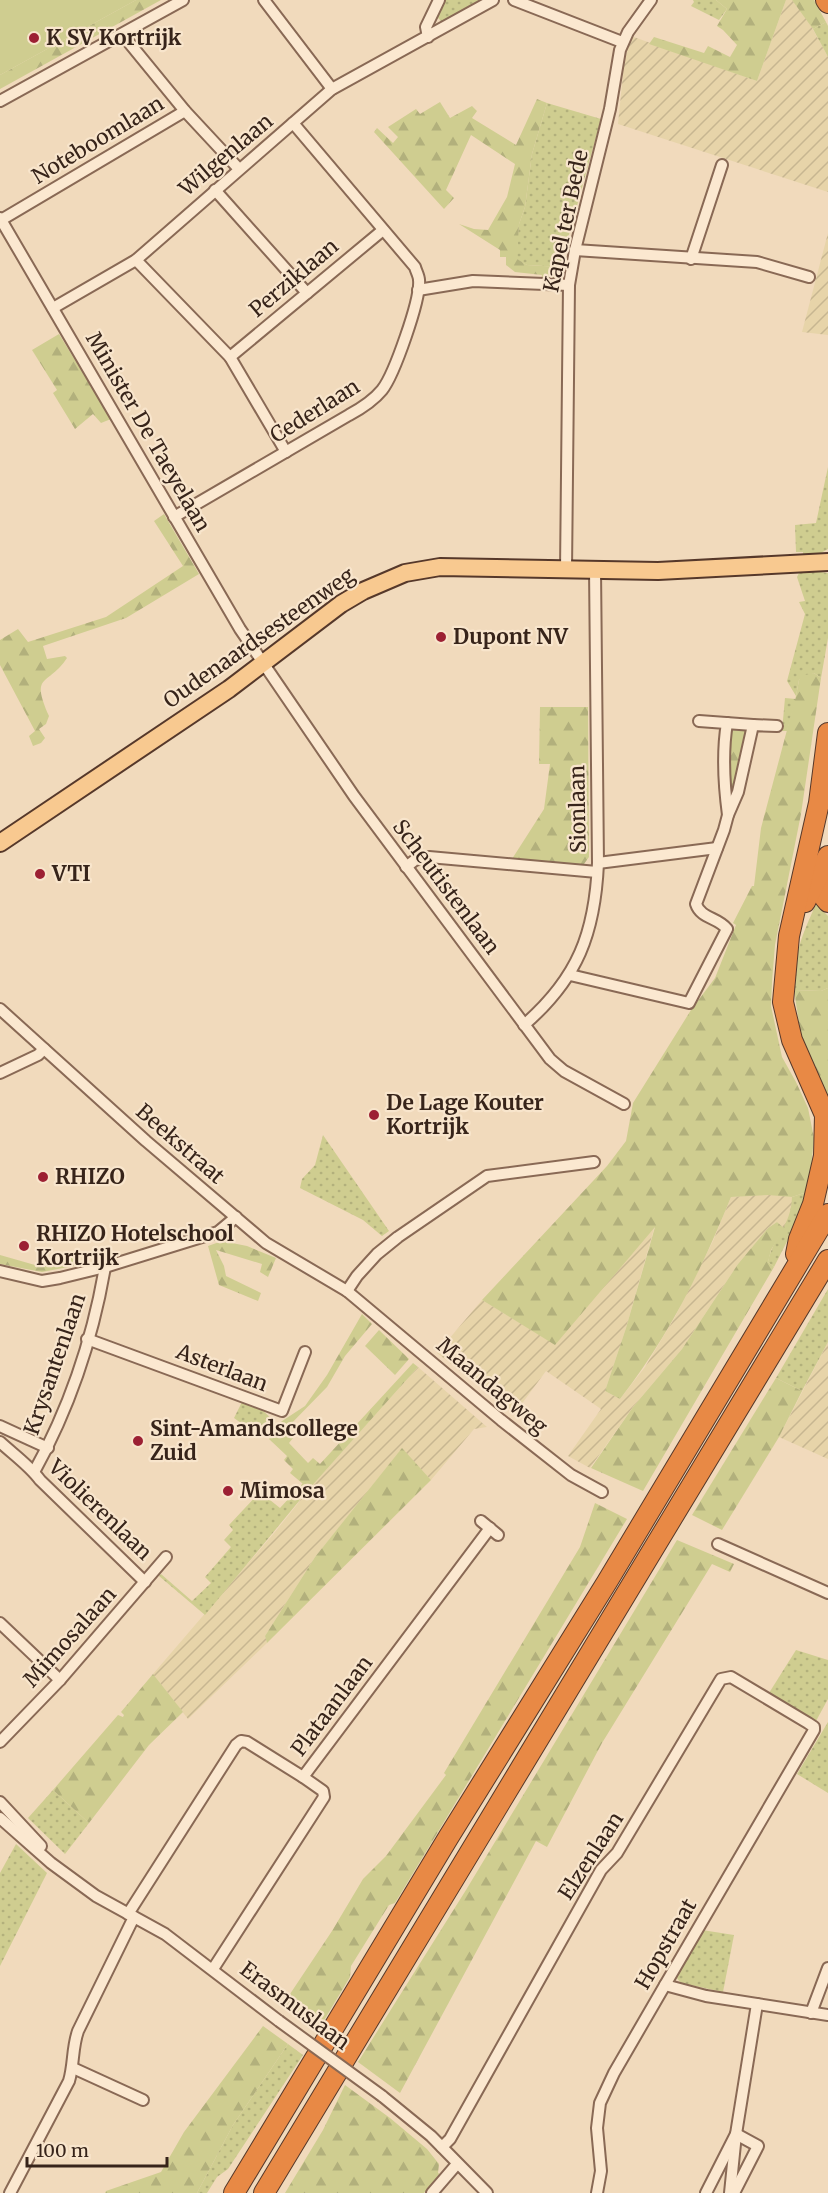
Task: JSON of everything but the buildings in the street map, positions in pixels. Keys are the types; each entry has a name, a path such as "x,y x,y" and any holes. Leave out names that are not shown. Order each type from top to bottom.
{"highway":[{"path":"792,1275 799,1239 813,1204 824,1156 825,1115 792,1040 783,1002 789,936 819,803 828,733"},
{"path":"789,936 826,859"},
{"path":"826,859 820,883 823,897 828,902"},
{"path":"234,2193 448,1838 607,1582 828,1214"},
{"path":"264,2193 828,1260"}],"main road":[{"name":"Oudenaardsesteenweg","path":"0,843 264,664 341,604 363,591 405,573 440,567 658,571 828,562"}],"street":[{"path":"0,101 183,0"},
{"path":"264,0 332,89"},
{"path":"428,37 426,27 438,0"},
{"name":"Wilgenlaan","path":"53,308 136,260 332,89 493,0"},
{"path":"514,0 622,42"},
{"name":"Kapel ter Bede","path":"566,570 569,285 575,250 610,110 622,42 651,0"},
{"path":"122,34 185,111 238,169"},
{"name":"Noteboomlaan","path":"1,219 185,111"},
{"path":"293,123 415,267 419,279 418,290 473,281 569,285"},
{"path":"691,259 722,165"},
{"path":"215,190 307,294"},
{"name":"Minister De Taeyelaan","path":"1,219 174,518 240,629 264,664"},
{"name":"Perziklaan","path":"230,357 383,230"},
{"path":"575,250 757,262 809,277"},
{"path":"136,260 230,357 286,452"},
{"name":"Cederlaan","path":"174,518 366,405 384,388 392,375 418,290"},
{"name":"Sionlaan","path":"524,1024 536,1014 570,975 590,926 597,867 595,569"},
{"name":"Scheutistenlaan","path":"264,664 354,796 552,1061 564,1071 624,1104"},
{"path":"699,721 777,726"},
{"path":"726,723 724,736 728,815"},
{"path":"570,975 689,1003 727,929 724,925 700,913 696,904 738,792 753,725"},
{"path":"406,867 415,860 429,857 597,867 717,848"},
{"name":"Beekstraat","path":"0,1009 146,1141 236,1217 272,1246 348,1291 363,1304"},
{"path":"0,1073 38,1055 44,1049"},
{"path":"348,1291 357,1276 377,1254 487,1176 594,1162"},
{"path":"0,1271 42,1281 60,1278 105,1267 218,1232 236,1217"},
{"name":"Krysantenlaan","path":"34,1472 48,1448 74,1384 101,1291 105,1267"},
{"name":"Maandagweg","path":"363,1304 571,1475 602,1492"},
{"name":"Asterlaan","path":"87,1339 282,1412 305,1352"},
{"name":"Violierenlaan","path":"0,1426 48,1448"},
{"name":"Violierenlaan","path":"0,1442 34,1472 39,1480 145,1582"},
{"name":"Plataanlaan","path":"213,1969 324,1797 323,1791 303,1777 490,1528"},
{"path":"718,1544 828,1593"},
{"name":"Mimosalaan","path":"0,1742 60,1680 166,1557"},
{"path":"0,1623 60,1680"},
{"name":"Elzenlaan","path":"442,2147 450,2139 601,1870 617,1853 721,1679 731,1677 814,1727"},
{"name":"Hopstraat","path":"597,2193 601,2170 597,2128 600,2103 614,2073 814,1727"},
{"path":"10,2193 69,2081 73,2068 74,2043 78,2031 131,1915 236,1744 241,1741 247,1742 303,1777"},
{"path":"0,1802 64,1870"},
{"path":"0,1818 51,1863 64,1870"},
{"name":"Erasmuslaan","path":"64,1870 96,1896 165,1934 411,2118 487,2193"},
{"path":"811,2013 828,1968"},
{"path":"665,1985 706,1996 828,2015"},
{"path":"732,2193 736,2134 757,2004"},
{"path":"73,2068 143,2100"},
{"path":"705,2193 736,2134"},
{"path":"732,2193 758,2145 736,2134"},
{"path":"432,2193 457,2164"}],"shaded area":[{"path":"786,0 792,0 805,15 828,57 828,192 618,124 624,64 631,36 757,81"},
{"path":"828,233 828,335 802,332"},
{"path":"768,1194 792,1197 792,1212 784,1228 777,1222 768,1228 738,1264 682,1349 633,1407 590,1468 568,1456 601,1409 546,1371 515,1413 437,1353 482,1300 555,1344 655,1225 626,1328 605,1391 620,1399 645,1367 675,1317 713,1241 731,1197"},
{"path":"828,1342 828,1459 779,1437"},
{"path":"418,1367 487,1427 474,1429 431,1480 402,1449 315,1557 265,1636 267,1643 188,1719 153,1674 316,1481"}],"green space":[{"name":"K SV Kortrijk","path":"0,0 136,0 0,75"},
{"path":"136,0 161,0 0,89 0,75"},
{"path":"442,0 479,0 442,22 435,15"},
{"path":"693,0 716,0 727,9 719,20 691,6"},
{"path":"716,0 786,0 757,81 649,44 654,37 704,53 708,46 730,57 737,45 717,26 727,9"},
{"path":"792,0 814,0 826,22 813,29"},
{"path":"826,22 828,26 828,57 813,29"},
{"path":"537,99 547,103 532,154 525,207 519,224 517,259 527,265 560,267 558,278 550,281 541,280 542,275 515,272 506,265 506,257 500,257 500,250 459,224 474,229 488,230 507,197 515,164 471,135 446,190 454,198 444,209 374,132 377,128 393,143 398,137 388,127 416,109 420,114 440,102 450,118 472,106 477,111 472,118 516,145"},
{"path":"547,103 601,119 560,267 527,265 516,259 519,224 525,207 532,154"},
{"path":"59,334 111,419 101,423 93,414 75,429 53,393 57,390 32,350"},
{"path":"828,467 828,549 819,554 803,555 803,552 796,552 795,525 816,523"},
{"path":"164,514 199,574 126,618 43,646 47,659 65,656 67,658 41,686 49,716 46,724 39,729 45,738 41,743 33,746 29,736 35,731 0,665 0,640 18,629 28,642 106,617 183,566 154,521"},
{"path":"805,570 828,573 828,638 821,678 814,673 799,680 796,696 787,681 805,614 799,602 805,601 797,577"},
{"path":"814,673 821,678 801,814 775,945 771,1006 782,1057 808,1108 814,1138 807,1192 792,1197 768,1195 731,1197 683,1302 654,1352 620,1399 605,1391 655,1227 555,1345 482,1300 607,1166 626,1141 633,1103 691,1010 715,978 736,925 733,923 754,886 761,828 799,680 805,675"},
{"path":"785,698 796,699 787,731 782,731"},
{"path":"540,707 588,707 589,857 584,864 577,866 512,859 544,809 550,764 539,764"},
{"path":"728,730 746,731 733,789 729,788"},
{"path":"816,904 828,916 828,988 821,991 794,990 799,946"},
{"path":"828,988 828,1103 820,1079 808,1060 802,1043 794,990 821,991"},
{"path":"323,1135 389,1231 382,1236 363,1220 300,1188 302,1179 315,1165"},
{"path":"807,1192 802,1212 774,1267 768,1262 770,1253 789,1216 792,1197"},
{"path":"777,1222 784,1228 771,1250 768,1262 774,1267 643,1491 591,1468 633,1407 682,1349 738,1264 768,1228"},
{"path":"222,1241 247,1246 276,1258 268,1277 260,1272 262,1264 216,1250 226,1276 261,1293 258,1301 219,1285 208,1246"},
{"path":"0,1255 42,1267 76,1256 79,1265 42,1272 0,1264"},
{"path":"828,1289 828,1342 802,1391 776,1378"},
{"path":"362,1314 372,1324 345,1356 327,1387 285,1430 293,1438 289,1443 308,1463 313,1458 320,1464 413,1363 418,1367 309,1489 290,1473 293,1469 284,1460 287,1456 269,1439 280,1428 276,1425 305,1406 327,1375"},
{"path":"379,1330 409,1359 395,1375 365,1346"},
{"path":"776,1378 802,1391 779,1437 722,1530 692,1515"},
{"path":"242,1402 260,1408 274,1421 263,1434 252,1424 248,1428 234,1418"},
{"path":"402,1448 431,1480 267,1643 265,1636 315,1557"},
{"path":"303,1483 309,1489 205,1615 159,1576 161,1574 192,1601 211,1583 205,1577 231,1547 224,1540 233,1530 229,1525 260,1492 280,1508"},
{"path":"595,1503 627,1519 395,1903 389,1905 351,1966 350,1977 317,2032 282,2006 332,1931 363,1879 386,1856 446,1775 444,1773 580,1547"},
{"path":"677,1540 734,1564 730,1572 712,1564 602,1743 547,1847 536,1841 400,2093 358,2062 466,1890"},
{"path":"796,1650 828,1660 828,1699 816,1721 769,1693"},
{"path":"153,1674 183,1712 149,1745 89,1823 53,1790 118,1715 123,1717 121,1712"},
{"path":"828,1722 828,1793 797,1774"},
{"path":"53,1790 89,1823 65,1854 28,1818"},
{"path":"16,1844 47,1873 0,1966 0,1873"},
{"path":"702,1930 734,1935 723,1992 681,1983 676,1977"},
{"path":"263,2026 288,2044 233,2125 197,2193 105,2193 161,2172 184,2132"},
{"path":"288,2044 303,2055 228,2169 217,2177 207,2193 197,2193 233,2125"},
{"path":"345,2085 427,2149 439,2164 438,2173 440,2174 424,2193 285,2193 323,2130"}],"place":[{"name":"K SV Kortrijk","path":"34,38"},
{"name":"Dupont NV","path":"441,637"},
{"name":"VTI","path":"40,874"},
{"name":"De Lage Kouter Kortrijk","path":"374,1115"},
{"name":"RHIZO","path":"43,1177"},
{"name":"RHIZO Hotelschool Kortrijk","path":"24,1246"},
{"name":"Sint-Amandscollege Zuid","path":"138,1441"},
{"name":"Mimosa","path":"228,1491"}]}
